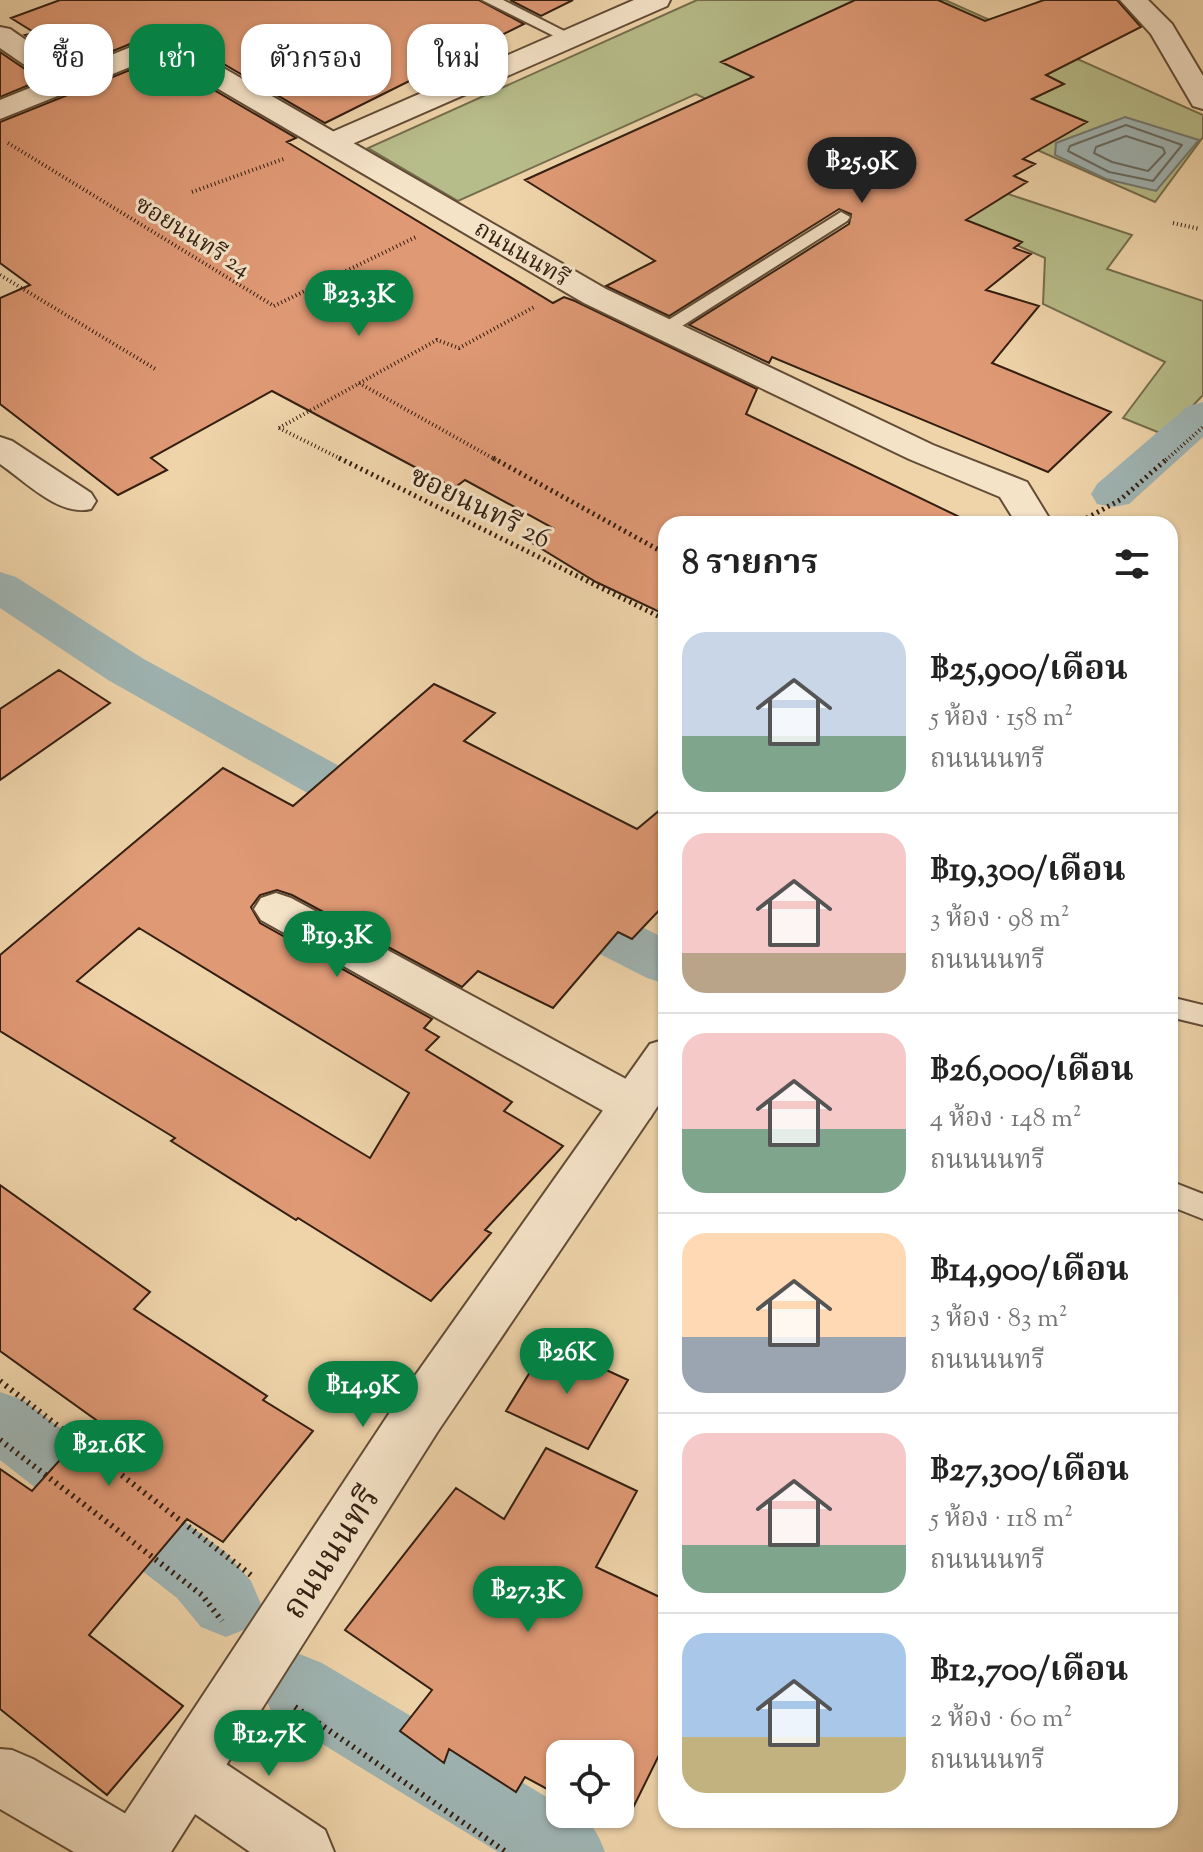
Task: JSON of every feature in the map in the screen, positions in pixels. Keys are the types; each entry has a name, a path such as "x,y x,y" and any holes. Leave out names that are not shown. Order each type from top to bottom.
{"street":[{"path":"330,140 657,0"},
{"path":"1133,0 1162,30 1203,100"},
{"path":"0,35 24,52"},
{"name":"ถนนนนทรี","path":"113,64 141,53 166,52 184,57 576,284 921,452 1014,490 1030,516"},
{"name":"ถนนนนทรี","path":"0,110 34,96"},
{"path":"0,448 78,501"},
{"path":"276,909 633,1105"},
{"name":"ถนนนนทรี","path":"133,1852 419,1414 658,1069"},
{"path":"187,1773 303,1852"},
{"path":"0,1779 12,1780 133,1852"}],"lane":[{"path":"490,0 568,37"},
{"path":"664,329 841,217"},
{"path":"1178,1009 1203,1015"},
{"path":"1178,1196 1203,1207"}],"path":[{"name":"ซอยนนทรี 24","path":"0,138 274,306 459,216"},
{"path":"192,192 276,163 330,140"},
{"path":"1173,223 1200,229"},
{"path":"0,275 157,370"},
{"path":"359,383 437,340 459,348 576,284"},
{"path":"359,383 658,550"},
{"name":"ซอยนนทรี 26","path":"359,383 279,428 657,616"},
{"path":"1091,516 1120,500 1203,427"},
{"path":"0,1381 294,1608"},
{"path":"0,1440 202,1595 286,1701 506,1852"}],"green space":[{"path":"697,0 945,0 1203,115 1203,137 1155,202 983,126 846,168 696,94 458,201 368,148 484,96 508,96 508,85"},
{"path":"981,185 1132,235 1107,269 1203,301 1203,395 1165,435 1123,418 1165,362 1043,304 1045,258 948,214"}],"water":[{"path":"1125,117 1199,140 1156,191 1106,179 1055,155 1056,143"}],"building":[{"path":"60,0 479,0 524,24 508,32 508,24 407,24 407,82 391,90 391,24 241,24 241,74 225,65 225,24 129,24 129,44 113,51 113,24 24,26 11,18"},
{"path":"510,0 573,0 541,16"},
{"path":"855,0 938,0 985,21 1044,0 1117,0 1141,27 1046,75 1064,84 1032,99 1087,122 1023,159 1035,164 1014,176 1027,182 966,220 1022,242 1014,248 1031,254 986,290 1039,306 992,363 1111,412 1048,472 772,357 769,363 689,325 849,224 851,214 839,209 669,316 606,286 655,261 525,180 753,77 721,62"},
{"path":"0,52 24,68 24,87 0,97"},
{"path":"129,70 129,96 224,96 296,138 287,142 553,303 564,297 575,301 757,389 746,414 957,516 658,516 658,611 596,582 532,543 553,528 465,480 454,488 272,391 151,458 167,470 118,495 0,404 0,298 30,285 0,263 0,122 65,96 113,96 113,77"},
{"path":"279,96 379,96 325,123"},
{"path":"59,670 110,703 0,780 0,709"},
{"path":"434,684 495,713 464,741 637,829 658,812 658,911 632,939 618,932 553,1008 478,971 462,987 292,895 277,890 260,895 251,907 260,923 432,1019 424,1028 439,1037 426,1050 512,1102 504,1111 563,1146 485,1230 491,1233 431,1301 298,1218 296,1220 171,1141 175,1138 0,1031 0,955 223,768 293,806","holes":["139,928 409,1093 370,1158 77,981"]},
{"path":"0,1185 150,1292 134,1309 267,1396 263,1400 313,1431 223,1542 187,1519 89,1635 183,1706 107,1795 0,1709 0,1469 32,1491 96,1420 0,1351"},
{"path":"548,1343 628,1380 588,1449 506,1411"},
{"path":"546,1448 637,1491 596,1567 658,1596 658,1757 634,1806 634,1740 546,1740 546,1788 525,1777 516,1792 449,1749 444,1763 400,1731 432,1690 345,1630 456,1488 504,1519"}],"waterway":[{"path":"1113,494 1203,415"},
{"path":"0,587 125,669 387,815"},
{"path":"548,904 658,959"},
{"path":"0,1421 201,1575 226,1604"},
{"path":"297,1688 568,1852"}]}
